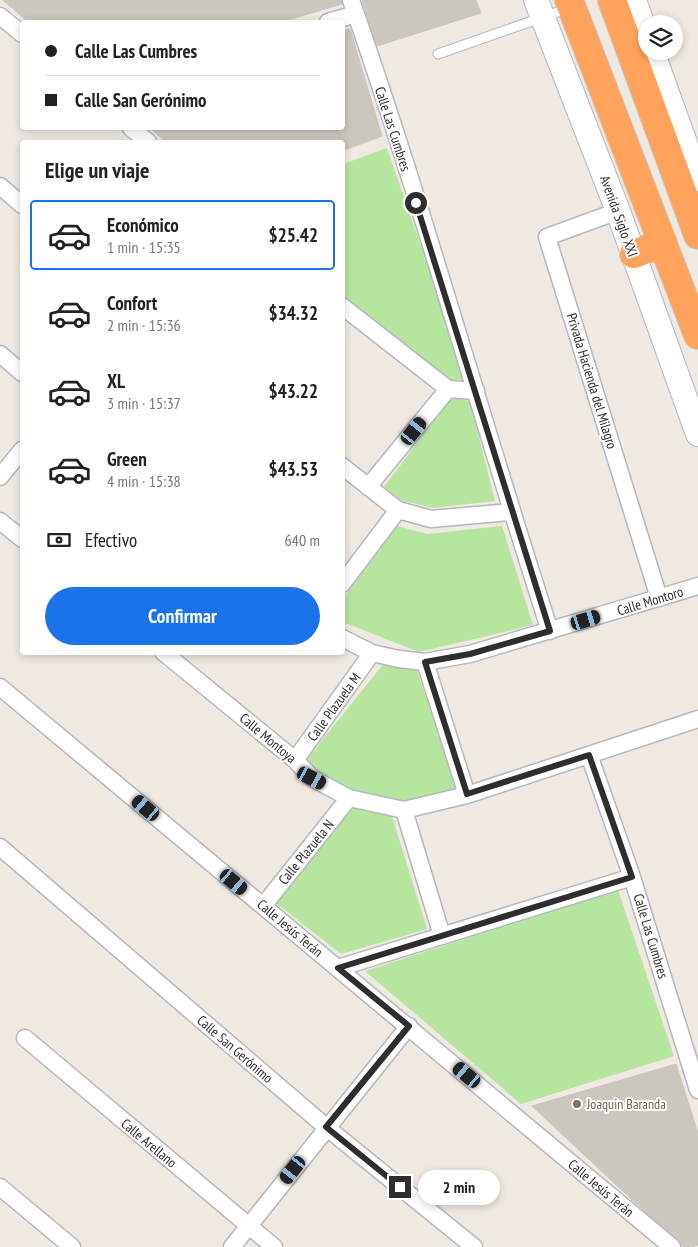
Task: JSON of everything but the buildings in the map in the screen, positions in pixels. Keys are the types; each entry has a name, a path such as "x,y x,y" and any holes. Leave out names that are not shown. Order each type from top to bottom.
{"highway":[{"path":"612,0 698,235"},
{"path":"570,4 698,335"},
{"path":"634,254 663,243"}],"street":[{"path":"634,0 639,15"},
{"path":"331,20 353,7"},
{"name":"Calle Las Cumbres","path":"353,7 476,391 511,512 550,631"},
{"name":"Avenida Siglo XXI","path":"539,8 618,211 698,434"},
{"path":"0,16 20,32"},
{"path":"655,60 697,175"},
{"path":"133,130 146,140"},
{"path":"0,186 20,203"},
{"name":"Privada Hacienda del Milagro","path":"618,211 547,237 659,598"},
{"path":"345,308 448,389 476,391"},
{"path":"0,354 20,371"},
{"path":"368,487 448,389"},
{"path":"0,477 20,452"},
{"path":"345,468 398,510 431,518 511,512"},
{"path":"345,580 398,510"},
{"path":"0,520 20,537"},
{"name":"Calle Montoro","path":"345,640 372,653 425,662 470,654 698,586"},
{"name":"Calle Plazuela M","path":"295,760 372,653"},
{"name":"Calle Montoya","path":"166,655 295,760 312,778 349,798 404,810 467,794 698,719"},
{"path":"425,662 467,794"},
{"name":"Calle Jesús Terán","path":"0,687 672,1247"},
{"name":"Calle Las Cumbres","path":"589,755 632,877 698,1090"},
{"name":"Calle Plazuela N","path":"263,906 349,798"},
{"path":"404,810 442,936"},
{"name":"Calle San Gerónimo","path":"0,847 326,1127 474,1247"},
{"path":"338,968 632,877"},
{"path":"232,1247 326,1127 409,1026"},
{"name":"Calle Arellano","path":"25,1038 274,1247"},
{"path":"0,1187 72,1247"}],"lane":[{"path":"438,54 539,8 570,4"}],"green space":[{"path":"387,148 468,381 451,380 345,297 345,163"},
{"path":"451,397 470,401 495,501 433,508 403,501 384,487"},
{"path":"397,526 428,534 502,526 533,625 419,652 345,623 345,596"},
{"path":"385,662 417,671 460,791 410,802 358,792 319,772 307,759"},
{"path":"353,808 392,816 427,929 341,954 276,903"},
{"path":"618,890 674,1056 521,1104 365,971"}],"place":[{"name":"Joaquin Baranda","path":"577,1104"}],"route":[{"path":"400,1187 326,1127 409,1026 338,968 632,877 589,755 467,794 425,662 470,654 550,631 511,512 476,391 416,203"}]}
